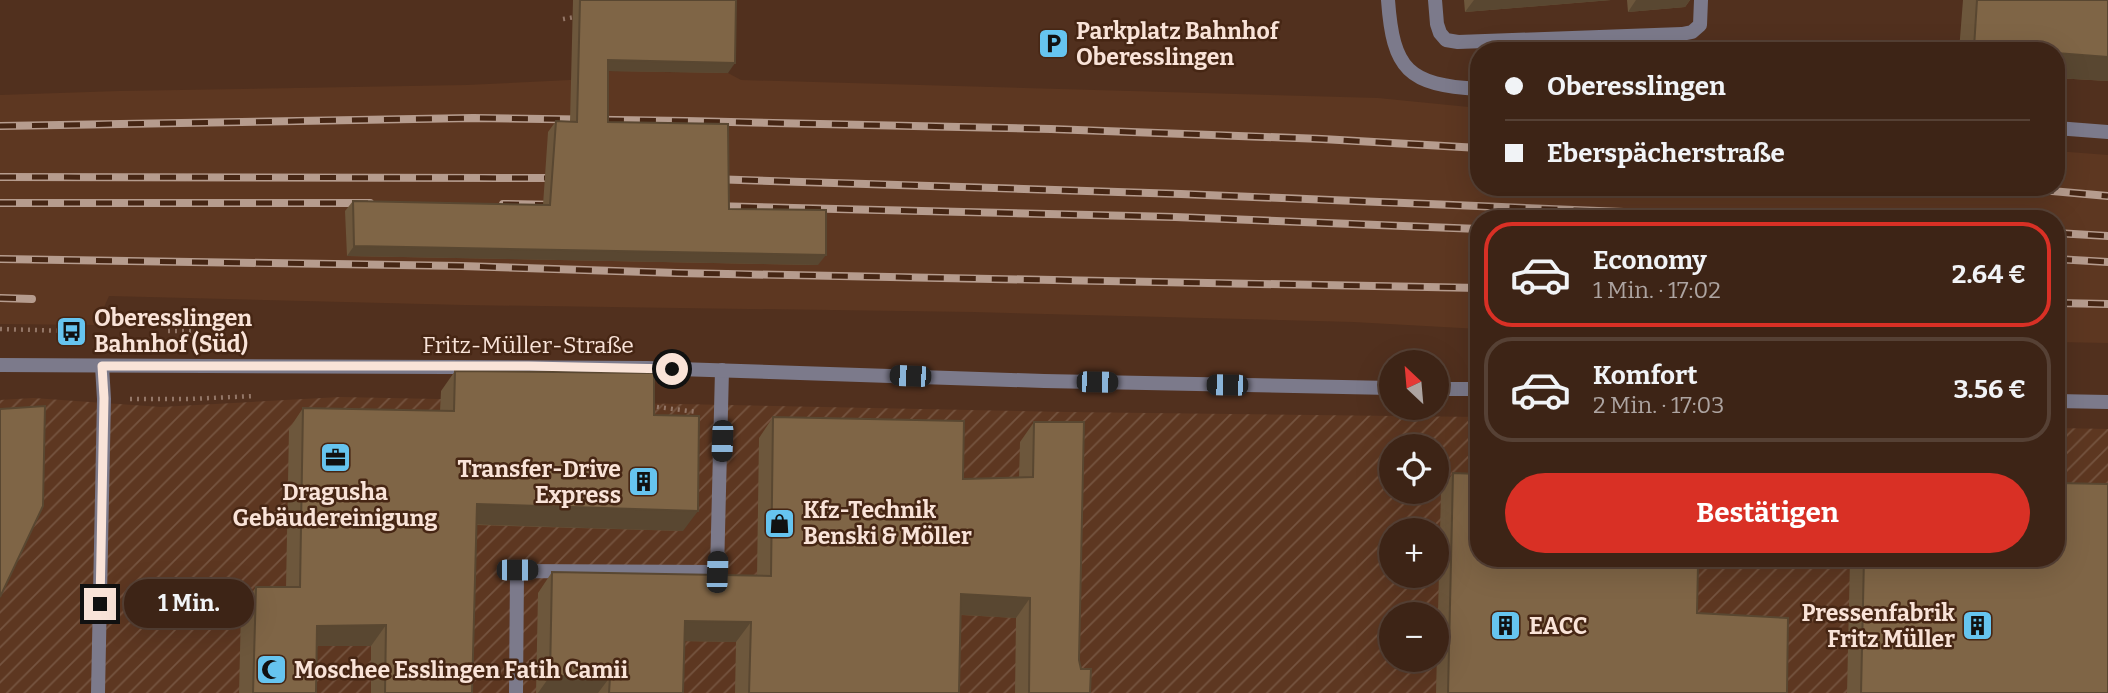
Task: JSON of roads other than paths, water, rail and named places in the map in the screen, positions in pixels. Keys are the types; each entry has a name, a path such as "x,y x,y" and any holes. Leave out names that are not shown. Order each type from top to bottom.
{"street":[{"path":"1388,0 1393,40 1401,61 1408,70 1418,77 1442,85 1470,88"},
{"path":"1435,0 1440,33 1446,40 1458,42 1682,34 1692,32 1700,24 1701,0"},
{"path":"2065,129 2108,132"},
{"name":"Fritz-Müller-Straße","path":"0,365 529,366 1379,388"},
{"path":"98,693 104,398 102,366"},
{"path":"516,693 517,570 717,572 722,370"},
{"path":"1449,389 1470,390"},
{"path":"2065,401 2108,402"}],"railway":[{"path":"0,126 473,118 686,121 1051,129 1470,147"},
{"path":"0,177 563,178"},
{"path":"710,179 1575,210"},
{"path":"2065,192 2108,196"},
{"path":"0,203 370,203"},
{"path":"503,204 562,205"},
{"path":"709,206 1175,217 1470,229"},
{"path":"2065,234 2108,236"},
{"path":"0,259 1470,288"},
{"path":"2065,260 2108,262"},
{"path":"0,298 32,299"},
{"path":"2065,303 2108,304"}],"place":[{"name":"Parkplatz Bahnhof Oberesslingen","path":"1053,44"},
{"name":"Oberesslingen Bahnhof (Süd)","path":"71,331"},
{"name":"Dragusha Gebäudereinigung","path":"335,458"},
{"name":"Transfer-Drive Express","path":"644,482"},
{"name":"Kfz-Technik Benski & Möller","path":"780,523"},
{"name":"EACC","path":"1506,626"},
{"name":"Pressenfabrik Fritz Müller","path":"1978,626"},
{"name":"Moschee Esslingen Fatih Camii","path":"271,670"}]}
